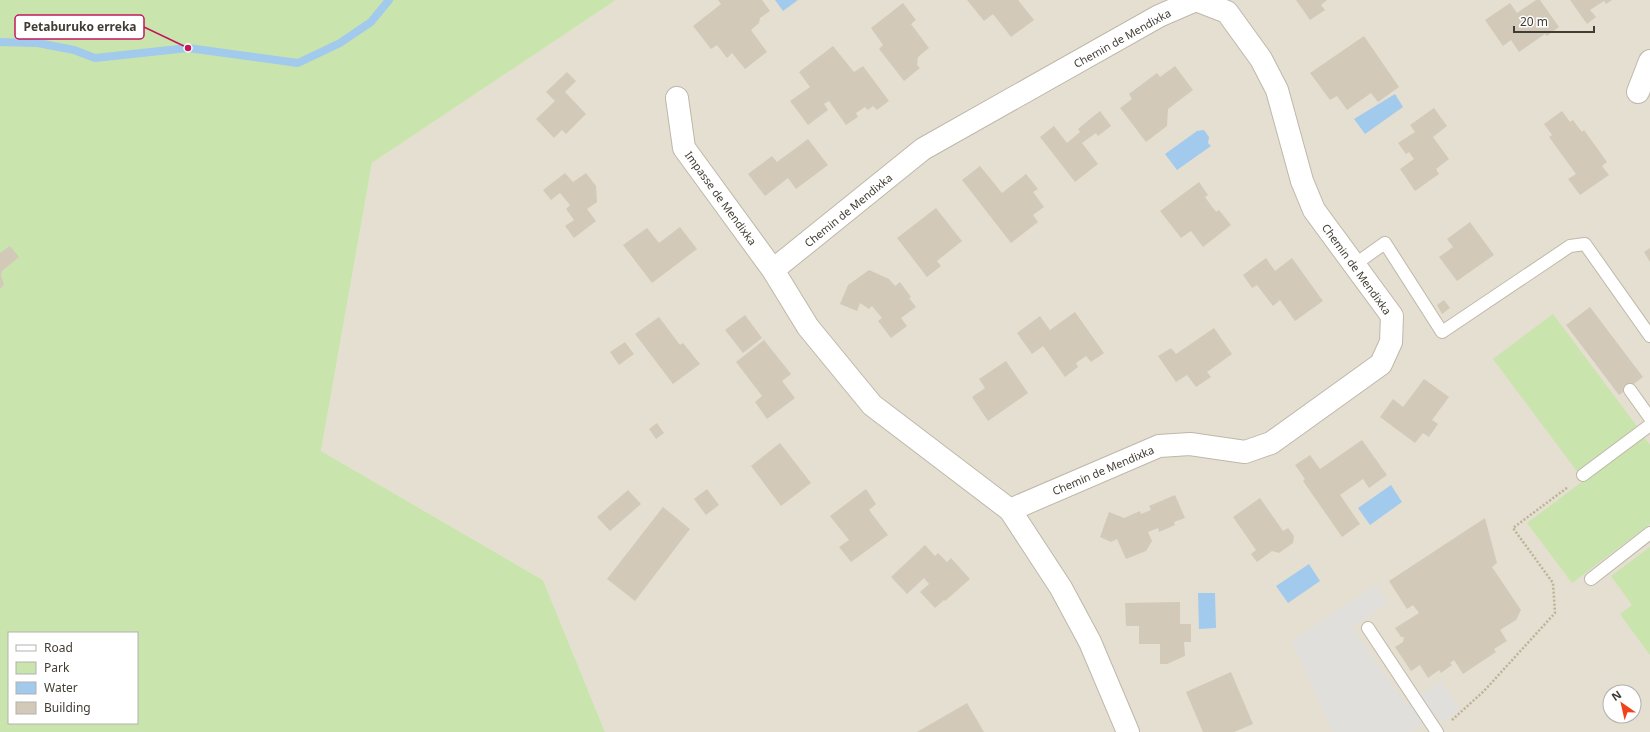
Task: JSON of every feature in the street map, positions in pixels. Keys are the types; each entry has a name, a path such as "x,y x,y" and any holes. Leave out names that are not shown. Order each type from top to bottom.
{"street":[{"name":"Chemin de Mendixka","path":"774,270 924,149 1158,16 1196,0 1227,12 1261,59 1277,90 1302,181 1314,210 1392,316 1391,342 1381,364 1271,443 1244,452 1190,444 1159,446 1010,510"},
{"path":"1638,92 1650,61"},
{"name":"Impasse de Mendixka","path":"677,98 684,148 774,270"},
{"path":"774,270 808,327 872,405 1010,510 1061,588 1090,642 1128,732"}],"lane":[{"path":"1354,265 1386,243 1442,332 1570,246 1585,244 1650,336"},
{"path":"1630,390 1650,418"},
{"path":"1583,475 1650,425"},
{"path":"1591,579 1650,533"},
{"path":"1368,628 1437,732"}],"path":[{"path":"1450,722 1484,691 1555,613 1553,583 1513,528 1583,475"}],"shaded area":[{"path":"616,0 1650,0 1650,732 605,732 543,580 321,451 372,163"},
{"path":"1376,585 1388,603 1352,627 1406,705 1441,681 1460,710 1443,723 1436,714 1409,732 1333,732 1292,641"}],"green space":[{"path":"0,0 616,0 372,163 321,451 543,580 605,732 0,732"},
{"path":"1553,314 1639,429 1579,474 1493,359"},
{"path":"1643,436 1650,445 1650,524 1572,583 1527,523"},
{"path":"1650,547 1650,655 1620,614 1632,605 1611,576"}],"water":[{"path":"775,0 798,0 783,11"},
{"path":"1395,94 1403,107 1365,134 1354,119"},
{"path":"1204,130 1209,137 1208,143 1211,146 1177,170 1165,154 1197,131"},
{"path":"1391,485 1402,502 1370,525 1358,508"},
{"path":"1309,564 1320,581 1288,603 1276,586"},
{"path":"1198,593 1215,593 1216,628 1199,629"}],"building":[{"path":"718,0 762,0 770,11 760,18 759,23 751,30 767,52 745,69 732,53 727,58 717,45 711,49 693,26 721,4"},
{"path":"967,0 1018,0 1034,20 1011,37 993,14 984,21"},
{"path":"1296,0 1327,0 1321,5 1325,10 1310,20"},
{"path":"1536,0 1540,0 1559,27 1547,36 1545,34 1519,52 1511,40 1503,46 1485,20 1510,3 1517,13"},
{"path":"1570,0 1612,0 1606,4 1604,1 1590,10 1596,17 1587,24"},
{"path":"903,3 916,20 911,24 929,48 918,57 917,65 920,68 904,81 879,49 883,45 871,28"},
{"path":"1364,36 1399,87 1378,102 1371,93 1347,110 1337,96 1330,100 1310,73"},
{"path":"833,46 854,72 863,66 889,101 877,110 873,106 868,110 865,107 856,113 858,117 846,125 829,101 824,104 828,110 808,125 790,101 810,87 799,72"},
{"path":"1175,66 1193,90 1168,109 1167,126 1146,142 1120,108 1132,99 1129,94 1157,73 1160,77"},
{"path":"567,72 576,81 565,92 586,114 566,134 562,130 554,138 536,119 555,101 546,92"},
{"path":"1434,108 1447,126 1433,137 1449,159 1436,169 1439,174 1415,191 1400,169 1414,159 1409,152 1406,154 1398,143 1415,132 1410,125"},
{"path":"1100,111 1111,126 1098,136 1096,133 1082,143 1098,164 1075,182 1040,137 1054,126 1067,143 1080,132 1078,129"},
{"path":"1562,111 1570,122 1573,120 1582,132 1584,130 1607,162 1602,166 1609,175 1580,195 1568,179 1576,174 1549,137 1552,135 1544,124"},
{"path":"808,139 828,165 796,189 788,178 765,196 748,174 772,156 777,162"},
{"path":"980,166 1002,193 1026,174 1038,189 1033,192 1044,207 1033,215 1038,222 1011,243 962,180"},
{"path":"565,173 573,182 586,173 596,186 597,202 587,209 596,221 574,238 565,226 574,220 566,209 570,205 560,193 551,200 543,190"},
{"path":"1199,182 1208,195 1205,197 1216,212 1219,210 1231,225 1203,247 1191,231 1181,238 1160,211"},
{"path":"936,208 962,241 937,261 941,266 927,277 897,238"},
{"path":"1470,222 1494,255 1457,281 1439,257 1453,247 1447,239"},
{"path":"680,227 697,249 652,283 623,245 647,228 659,243"},
{"path":"10,246 19,257 2,271 1,276 4,284 0,289 0,253"},
{"path":"1650,248 1650,262 1644,252"},
{"path":"1266,258 1275,271 1292,258 1323,301 1295,321 1280,300 1273,306 1257,285 1252,288 1243,275"},
{"path":"869,270 889,279 895,286 900,282 916,307 901,318 907,326 891,338 878,321 882,318 872,306 869,309 860,303 857,311 840,304 848,285"},
{"path":"1444,300 1450,308 1442,314 1437,305"},
{"path":"1590,307 1643,377 1619,395 1566,325"},
{"path":"1075,312 1104,353 1091,362 1086,356 1076,363 1078,367 1065,377 1043,346 1032,354 1017,333 1040,316 1050,330"},
{"path":"745,315 762,338 743,353 725,330"},
{"path":"659,317 680,345 683,343 700,364 673,384 635,334"},
{"path":"1214,328 1232,354 1207,372 1211,377 1196,387 1187,375 1176,382 1158,356 1171,348 1176,354"},
{"path":"764,340 791,374 782,381 795,398 767,419 755,402 762,396 736,362"},
{"path":"625,342 634,354 619,365 610,352"},
{"path":"1006,361 1028,393 988,421 972,397 985,388 979,379"},
{"path":"1424,379 1449,397 1432,420 1438,424 1429,437 1423,433 1415,443 1380,417 1393,399 1403,407"},
{"path":"657,423 664,433 656,439 649,429"},
{"path":"1362,440 1387,475 1369,488 1363,479 1340,495 1360,524 1342,537 1303,481 1305,479 1295,465 1310,455 1320,469"},
{"path":"780,443 811,483 781,506 751,466"},
{"path":"707,489 719,505 706,515 694,499"},
{"path":"866,489 876,504 869,510 888,535 851,562 839,547 849,540 830,516"},
{"path":"628,490 641,504 610,531 597,517"},
{"path":"1175,495 1185,518 1174,522 1175,525 1159,532 1158,528 1148,532 1152,541 1146,551 1126,559 1117,539 1111,542 1100,537 1109,512 1124,518 1140,511 1141,514 1151,510 1149,506"},
{"path":"1260,498 1283,531 1288,528 1294,536 1293,543 1279,553 1272,551 1257,562 1251,554 1256,550 1233,517"},
{"path":"663,507 690,529 635,601 607,579"},
{"path":"1485,518 1497,563 1492,567 1521,610 1516,620 1500,630 1507,641 1494,649 1496,652 1463,674 1454,660 1450,663 1452,665 1441,673 1439,670 1428,678 1420,665 1411,671 1395,647 1403,642 1404,637 1401,637 1395,628 1419,613 1413,605 1407,609 1389,581"},
{"path":"925,545 935,556 938,553 947,562 951,558 970,579 935,608 920,592 929,584 924,578 907,594 891,577"},
{"path":"1180,602 1180,624 1191,624 1191,642 1184,642 1185,656 1167,664 1160,664 1160,644 1139,644 1139,626 1126,626 1125,603"},
{"path":"1231,672 1253,724 1234,732 1203,732 1186,692"},
{"path":"967,703 984,732 917,732"}],"waterway":[{"path":"0,42 38,43 74,50 95,58 188,48 298,63 340,43 371,22 389,0"}],"place":[{"name":"Petaburuko erreka","path":"188,48"}]}
